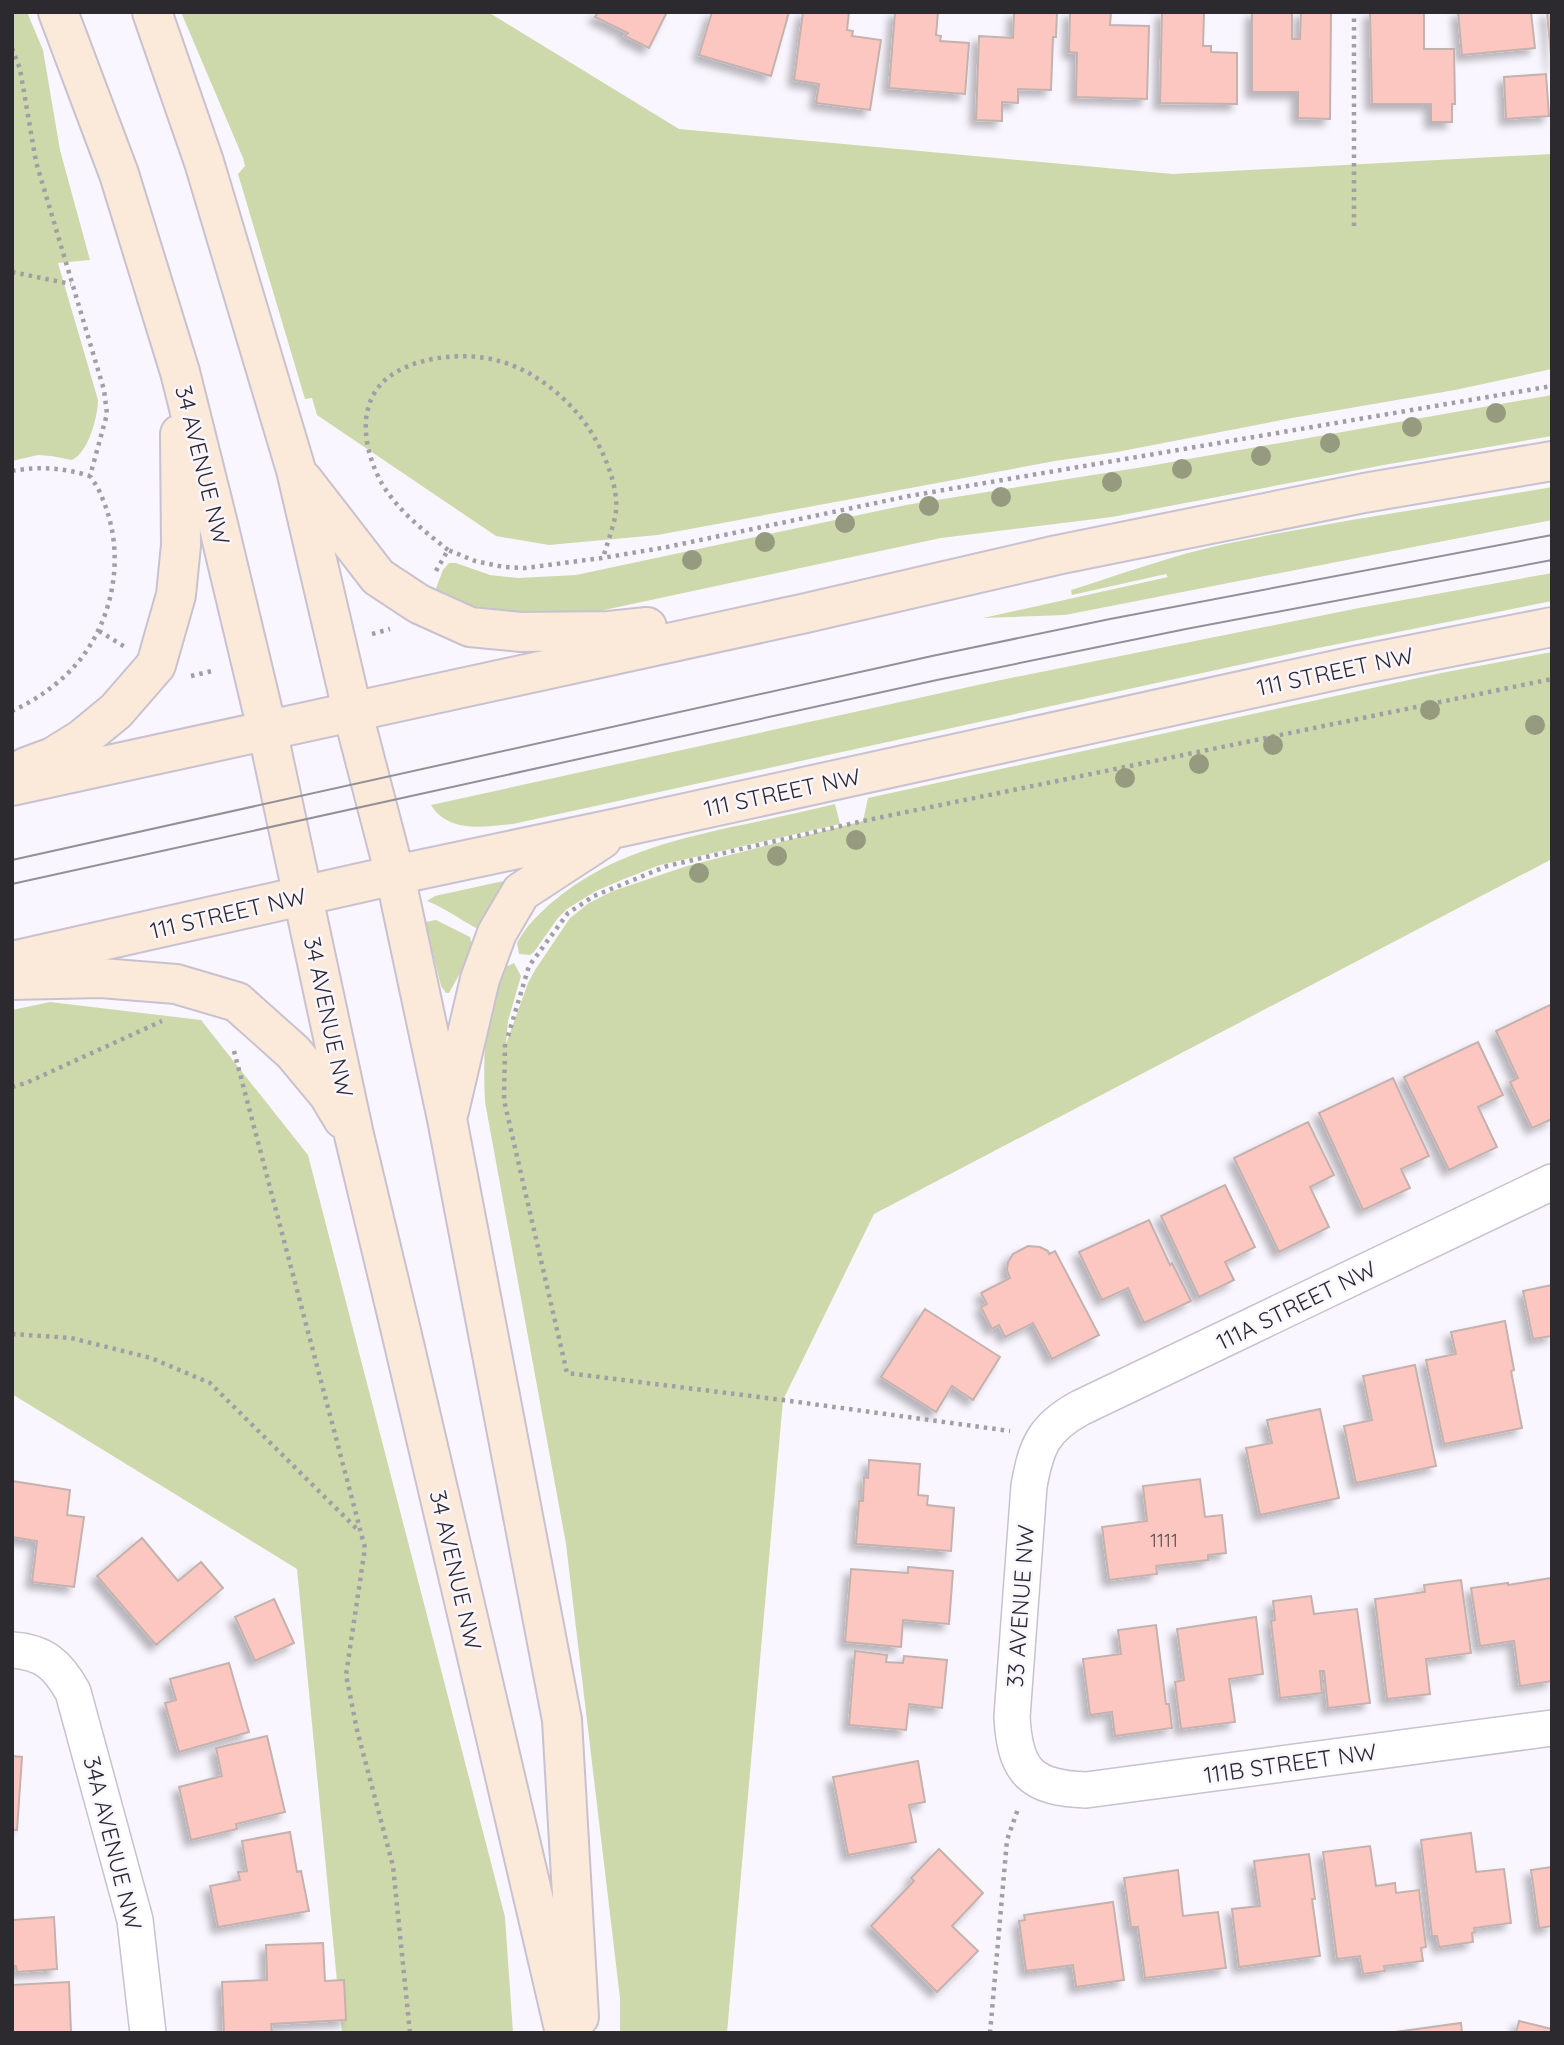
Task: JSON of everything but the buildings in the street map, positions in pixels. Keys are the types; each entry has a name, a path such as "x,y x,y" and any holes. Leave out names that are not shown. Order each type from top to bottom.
{"main road":[{"name":"34 AVENUE NW","path":"58,12 119,174 180,372 267,729 354,1135 565,2033"},
{"path":"152,12 204,162 296,470 352,710 395,875 447,1119 562,1720 580,2033"},
{"path":"12,772 53,757 82,739 116,711 156,665 176,595 181,545 180,372"},
{"path":"12,786 806,613 1057,555 1364,494 1552,461"},
{"path":"296,470 378,577 419,604 470,627 522,632 609,631 806,613"},
{"name":"111 STREET NW","path":"12,961 1359,665 1552,627"},
{"path":"447,1119 480,979 497,933 521,892 617,828"},
{"path":"12,980 101,978 176,984 237,1002 293,1052 328,1094 354,1135"}],"street":[{"name":"111A STREET NW","path":"1045,1436 1080,1408 1552,1182"},
{"name":"33 AVENUE NW","path":"1030,1776 1020,1761 1013,1739 1012,1717 1029,1486 1036,1450 1045,1436"},
{"name":"34A AVENUE NW","path":"12,1650 36,1654 52,1662 74,1692 135,1920 148,2033"},
{"name":"111B STREET NW","path":"1030,1776 1066,1789 1086,1790 1552,1728"}],"path":[{"path":"1354,12 1354,226"},
{"path":"12,48 20,69 36,162 104,390 107,414 90,475 103,500 115,553 114,580 108,606 99,631 86,652 71,671 33,701 12,711"},
{"path":"12,272 71,284"},
{"path":"603,558 616,514 608,466 587,425 572,407 538,379 500,361 463,355 427,361 383,382 366,413 369,448 373,465 382,483 417,525 448,550 475,561 504,568 525,568 603,558 667,547 909,496 1552,386"},
{"path":"12,471 48,467 90,475"},
{"path":"434,575 448,550"},
{"path":"99,631 132,651"},
{"path":"180,679 212,671"},
{"path":"1045,1436 567,1373 504,1100 505,1044 529,966 568,913 617,885 667,866 863,821 1552,680"},
{"path":"12,1087 166,1020"},
{"path":"234,1050 365,1548 346,1675 357,1730 393,1866 410,2033"},
{"path":"12,1334 71,1338 151,1358 210,1382 361,1534"},
{"path":"990,2033 1007,1840 1030,1776"}],"green space":[{"path":"12,12 27,12 43,50 60,150 90,260 58,263 98,400 94,425 87,442 72,460 38,455 12,461"},
{"path":"181,12 488,12 679,129 1173,174 1552,154 1552,369 1455,390 658,535 549,545 496,536 317,415 312,398 305,399 238,174 245,166 243,158"},
{"path":"1552,395 1552,436 1112,517 941,538 595,612 562,617 467,608 439,597 436,588 449,563 490,575 518,578 576,575 906,505 1149,466"},
{"path":"1552,487 1552,520 1065,615 983,618 1168,577 1166,574 1072,595 1071,590 1206,548 1306,528"},
{"path":"1552,573 1552,601 1303,651 513,824 479,827 457,824 438,814 431,805 996,681 1359,608"},
{"path":"1552,652 1552,859 874,1214 783,1400 727,2033 620,2033 620,1998 566,1544 485,1102 486,1036 495,1003 494,995 503,968 514,963 521,976 508,1021 506,1044 528,983 570,918 589,903 613,891 687,866 863,821 868,798 1441,673"},
{"path":"835,804 840,824 660,865 596,891 567,909 534,952 530,955 519,954 517,943 544,909 575,885 617,862 661,845"},
{"path":"508,880 486,926 476,928 427,901 435,896"},
{"path":"436,920 470,937 473,950 449,993 441,986 425,922"},
{"path":"50,1002 201,1020 308,1155 505,1917 513,2033 342,2033 297,1569 12,1394 12,1010"}],"tram line":[{"path":"12,860 932,656 1110,619 1552,535"},
{"path":"12,884 937,680 1186,629 1552,560"}]}
